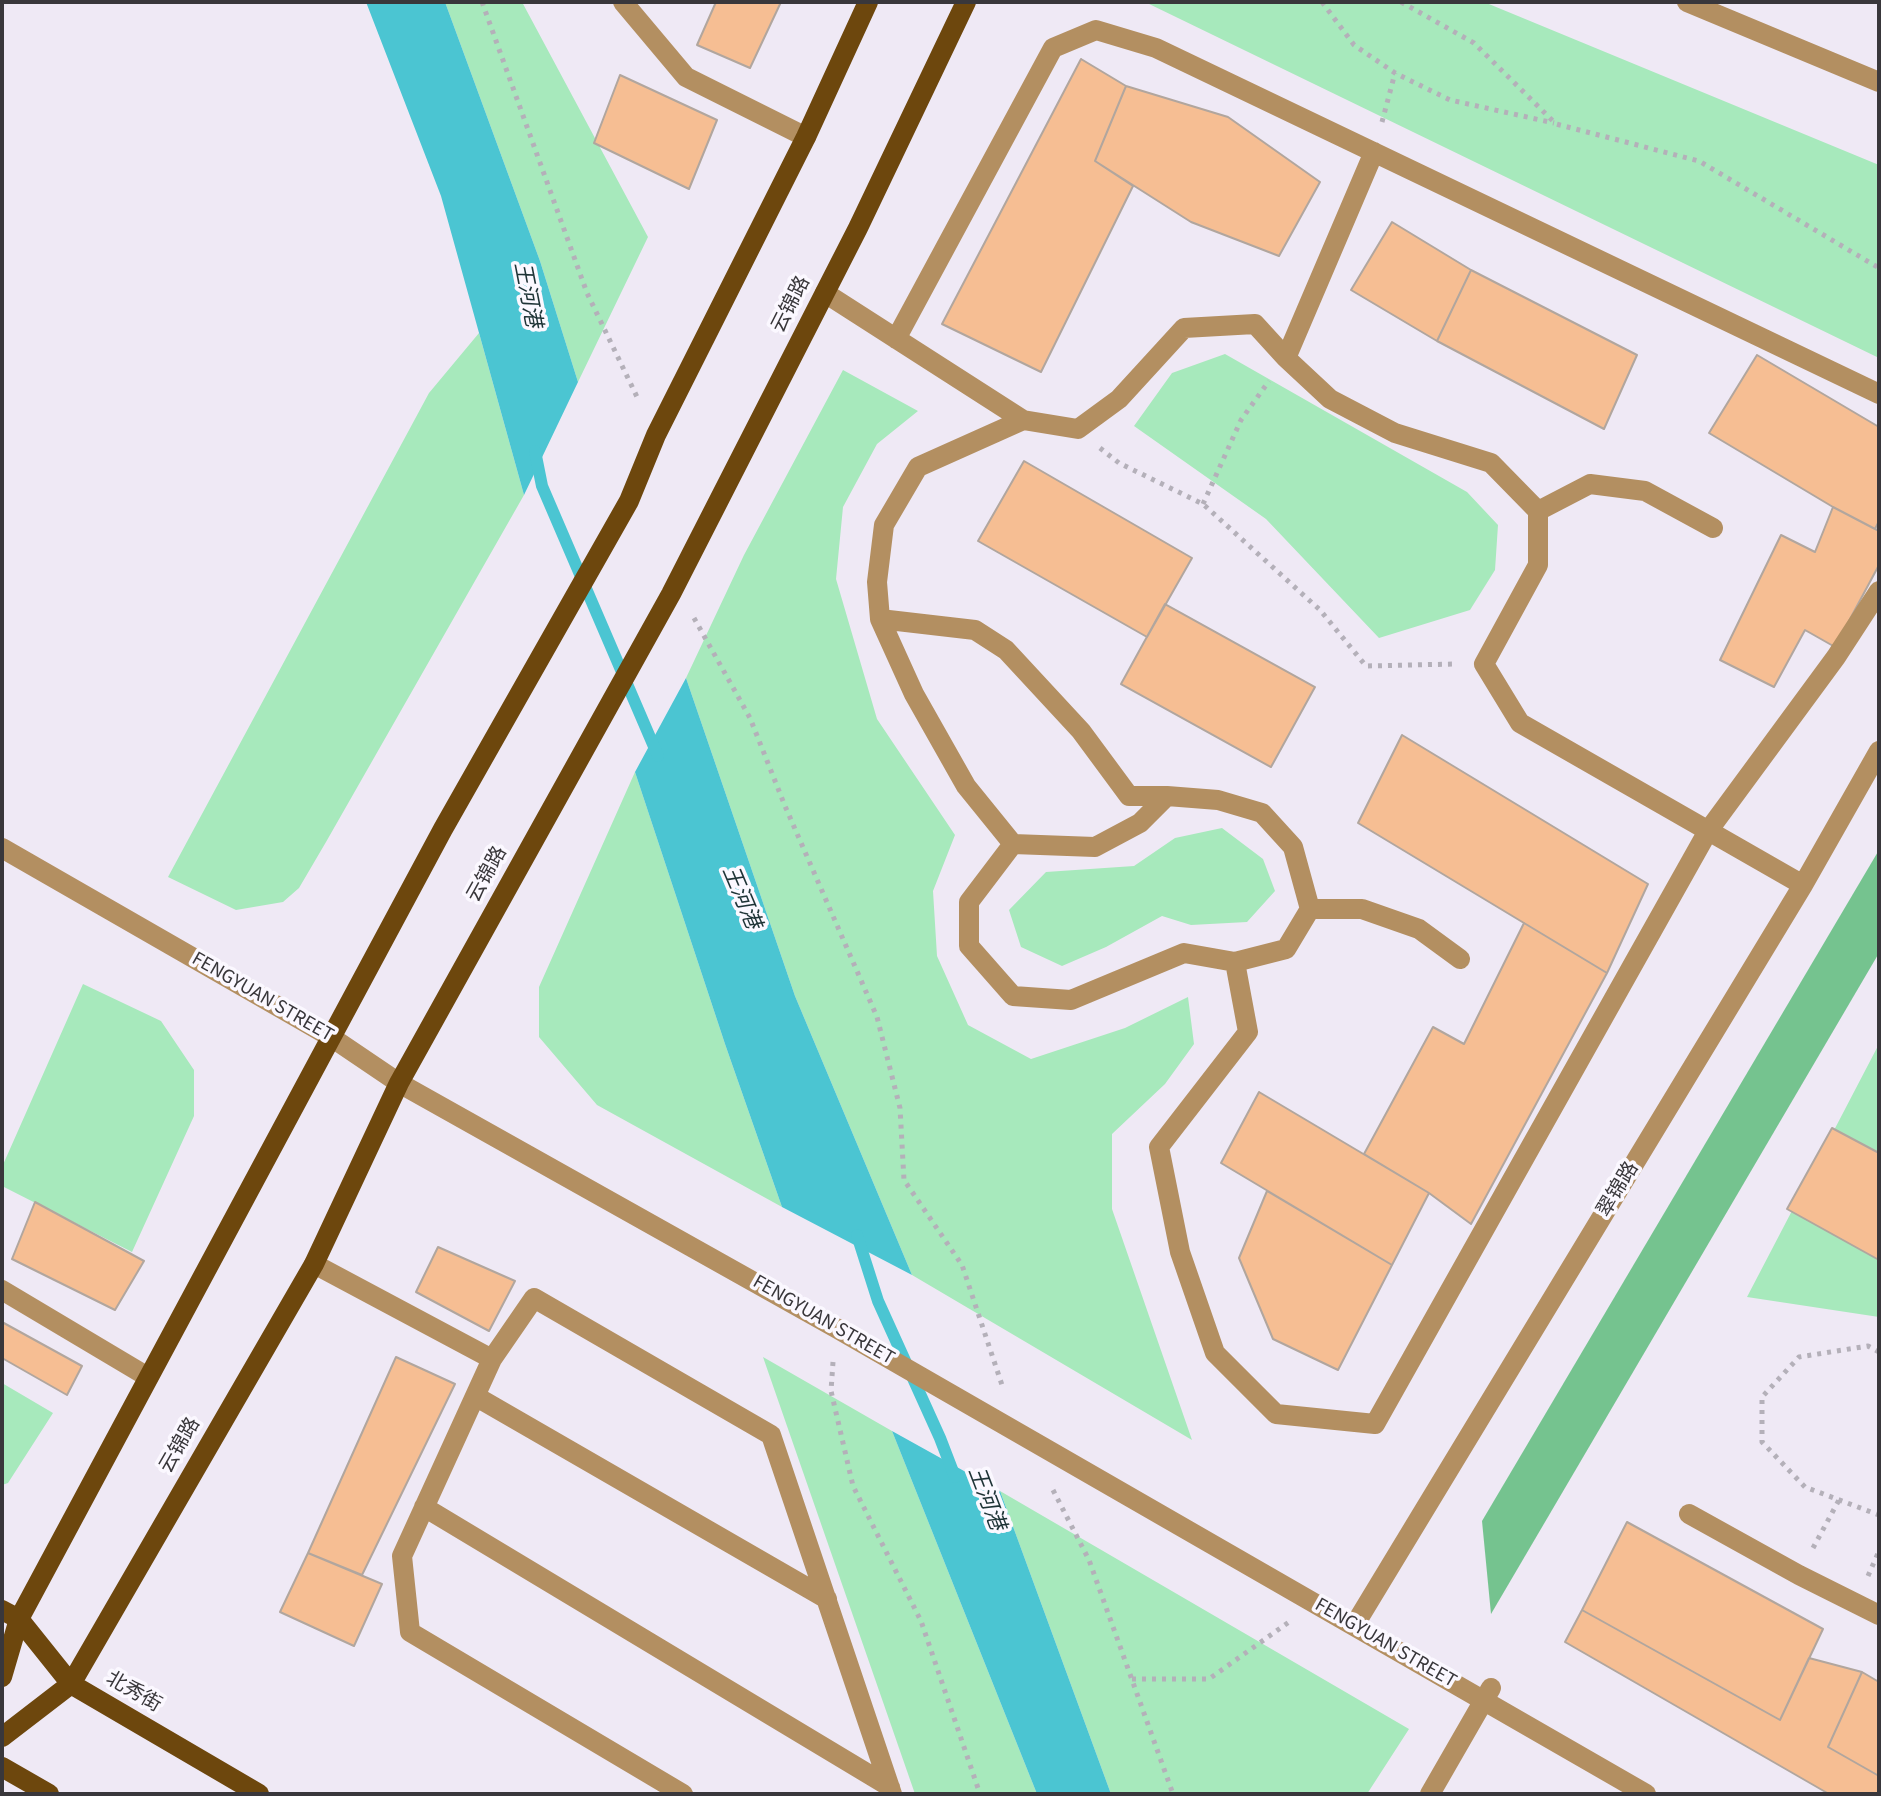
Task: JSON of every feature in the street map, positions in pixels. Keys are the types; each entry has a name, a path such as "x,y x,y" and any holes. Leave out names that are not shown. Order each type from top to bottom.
{"main road":[{"path":"2,1677 10,1615 148,1377 443,829 629,501 656,435 806,137 868,2"},
{"name":"云锦路","path":"2,1737 71,1684 314,1264 399,1083 673,590 825,293 966,2"},
{"name":"北秀街","path":"10,1615 71,1684 259,1794"},
{"path":"2,1767 49,1794"}],"street":[{"path":"623,2 686,77 806,137"},
{"path":"1687,2 1879,82"},
{"path":"896,339 1053,48 1096,30 1156,48 1879,394"},
{"path":"1286,358 1374,152"},
{"path":"825,293 1023,420 1078,429 1119,399 1184,328 1255,324 1330,399 1395,433 1491,463 1538,511 1538,565 1484,664 1520,723 1803,885"},
{"path":"1023,420 918,467 884,525 877,582 880,619 914,694 966,786 1013,844 1095,847 1140,823 1167,796"},
{"path":"1538,511 1590,484 1645,491 1713,528"},
{"path":"1235,962 1248,1032 1159,1147 1180,1252 1215,1353 1276,1414 1375,1424 1708,831 1836,657 1879,591"},
{"path":"880,619 975,630 1006,650 1081,731 1129,796 1218,800 1262,813 1293,847 1310,909 1286,949 1235,962 1184,953 1071,1000 1013,996 969,946 969,902 1013,844"},
{"name":"翠锦路","path":"1354,1626 1803,885 1879,751"},
{"name":"FENGYUAN STREET","path":"2,848 331,1037 399,1083 836,1328 1354,1626 1488,1694 1646,1794"},
{"path":"1310,909 1362,909 1419,929 1460,959"},
{"path":"314,1264 492,1359"},
{"path":"2,1290 148,1377"},
{"path":"683,1794 410,1632 402,1556 492,1359 534,1298 771,1435 891,1791"},
{"path":"475,1396 827,1599"},
{"path":"424,1507 891,1791"},
{"path":"1689,1514 1879,1615"},
{"path":"1430,1794 1488,1694"}],"path":[{"path":"482,2 587,293 656,435"},
{"path":"1322,2 1354,45 1395,73 1450,100 1699,161 1879,268"},
{"path":"1401,2 1474,43 1556,124"},
{"path":"1374,152 1395,73"},
{"path":"1203,504 1241,420 1286,358"},
{"path":"1078,429 1119,463 1203,504 1320,610 1366,666 1484,664"},
{"path":"673,590 750,718 877,1017 900,1108 904,1180 962,1265 1008,1405 1089,1560 1173,1794"},
{"path":"836,1328 831,1391 853,1486 921,1621 980,1794"},
{"path":"1879,1352 1868,1346 1799,1357 1762,1397 1762,1442 1805,1487 1879,1515"},
{"path":"1799,1575 1839,1500"},
{"path":"1132,1679 1209,1679 1315,1604"}],"green space":[{"path":"445,2 522,2 648,237 578,382 540,261"},
{"path":"1145,2 1484,2 1879,165 1879,358"},
{"path":"479,333 524,495 326,842 299,888 283,902 236,910 168,877 429,393"},
{"path":"1225,354 1467,492 1498,525 1495,570 1470,610 1379,638 1266,519 1134,426 1172,373"},
{"path":"843,370 918,411 877,444 843,507 836,579 877,719 955,835 933,891 937,956 968,1025 1031,1059 1125,1028 1188,997 1194,1044 1165,1084 1112,1134 1112,1209 1192,1440 912,1275 795,996 686,678 744,555"},
{"path":"635,772 782,1207 597,1105 539,1037 539,987"},
{"path":"1222,828 1263,859 1275,891 1247,922 1191,925 1162,916 1106,947 1062,966 1021,947 1009,910 1046,872 1134,866 1175,838"},
{"path":"1879,850 1879,953 1491,1614 1482,1521"},
{"path":"83,984 161,1021 194,1070 194,1116 132,1252 2,1186 2,1167"},
{"path":"1879,1044 1879,1317 1747,1297"},
{"path":"763,1357 892,1431 1037,1794 915,1794"},
{"path":"2,1383 53,1413 8,1483 2,1485"},
{"path":"1000,1491 1409,1729 1367,1794 1111,1794"}],"water":[{"path":"366,2 445,2 540,261 578,382 524,495 441,196"},
{"path":"686,678 795,996 912,1275 782,1207 635,772"},
{"path":"892,1431 1000,1491 1111,1794 1037,1794"}],"building":[{"path":"716,2 781,2 750,68 697,45"},
{"path":"1081,59 1126,86 1095,161 1133,186 1041,372 942,324"},
{"path":"620,75 717,120 689,189 594,143"},
{"path":"1126,86 1228,117 1320,182 1279,256 1191,222 1095,161"},
{"path":"1392,222 1471,270 1437,341 1351,290"},
{"path":"1471,270 1637,355 1604,429 1437,341"},
{"path":"1757,355 1879,427 1879,521 1875,529 1709,433"},
{"path":"1024,461 1192,558 1147,637 978,541"},
{"path":"1833,507 1879,531 1879,565 1835,647 1805,630 1774,687 1720,660 1781,535 1815,552"},
{"path":"1165,604 1315,687 1271,767 1121,684"},
{"path":"1402,735 1648,884 1607,973 1358,823"},
{"path":"1524,923 1607,973 1471,1224 1429,1193 1364,1154 1433,1027 1464,1044"},
{"path":"1259,1092 1429,1193 1392,1265 1221,1163"},
{"path":"1832,1128 1879,1153 1879,1260 1787,1209"},
{"path":"1267,1191 1392,1265 1338,1370 1273,1339 1239,1258"},
{"path":"35,1202 144,1261 115,1310 12,1259"},
{"path":"438,1247 515,1281 489,1331 416,1292"},
{"path":"2,1322 82,1366 67,1395 2,1358"},
{"path":"396,1357 455,1384 362,1575 308,1553"},
{"path":"1627,1522 1823,1629 1780,1720 1582,1610"},
{"path":"308,1553 382,1584 354,1646 280,1612"},
{"path":"1582,1610 1780,1720 1809,1658 1862,1672 1828,1747 1879,1776 1879,1794 1829,1794 1565,1642"},
{"path":"1862,1672 1879,1682 1879,1776 1828,1747"}],"waterway":[{"name":"王河港","path":"535,451 542,486 658,756"},
{"name":"王河港","path":"857,1235 878,1301 955,1477"}]}
